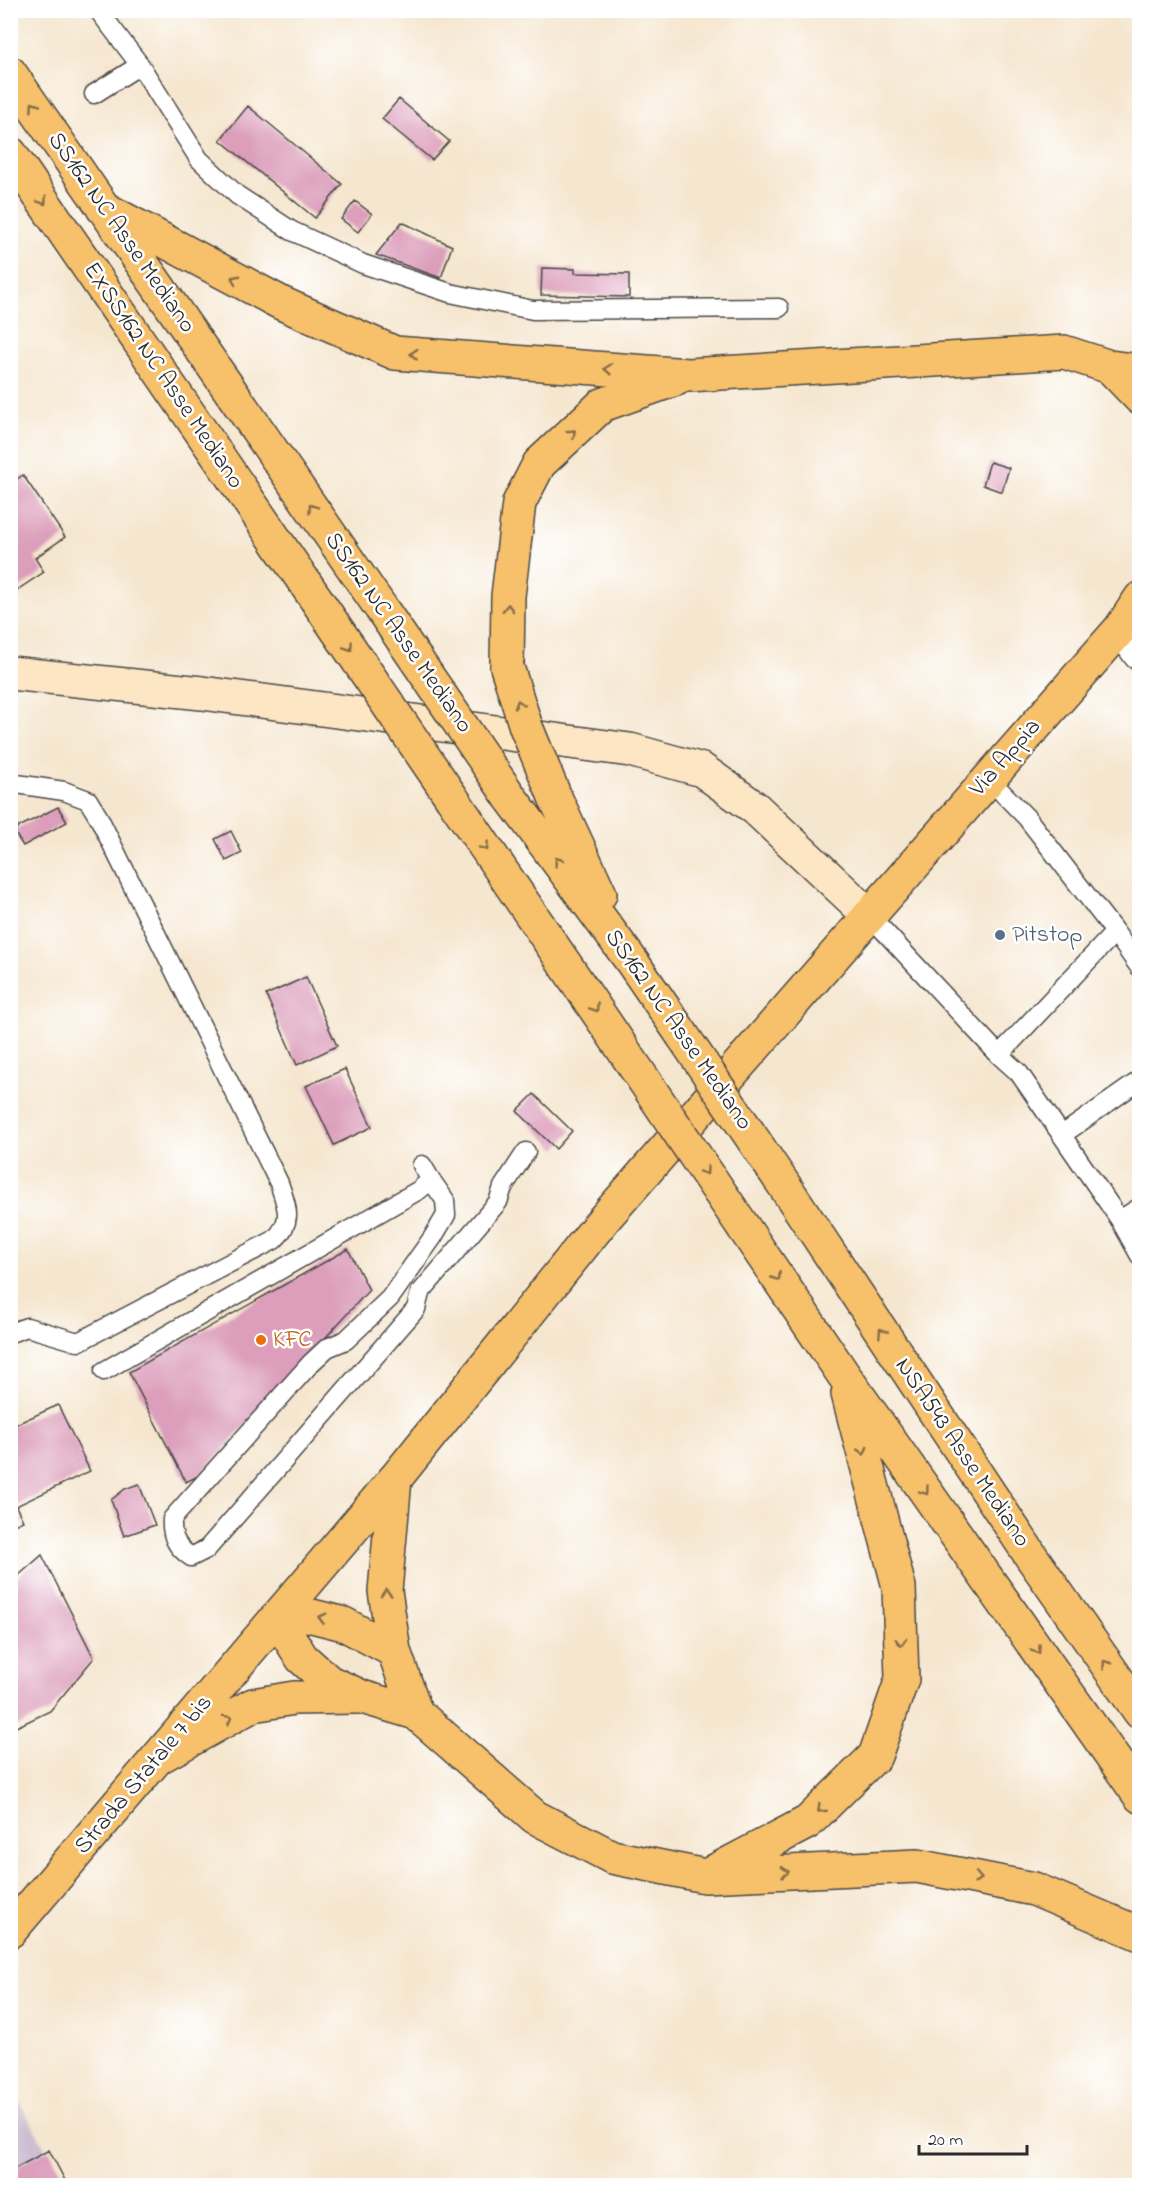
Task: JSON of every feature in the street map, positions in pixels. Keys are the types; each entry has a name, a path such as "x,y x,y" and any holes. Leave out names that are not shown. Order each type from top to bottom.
{"main road":[{"name":"SS162 NC Asse Mediano","path":"10,73 510,797 630,959 788,1191"},
{"name":"EXSS162 NC Asse Mediano","path":"10,153 316,599"},
{"path":"103,208 280,303 395,353 688,375 1064,352 1125,369 1140,398"},
{"path":"630,959 555,797 526,727 507,667 508,596 519,503 539,464 602,405 688,375"},
{"name":"SS162 NC Asse Mediano","path":"316,599 843,1374"},
{"name":"Via Appia","path":"395,1479 604,1219 870,916 1133,610"},
{"name":"NSA543 Asse Mediano","path":"788,1191 1031,1556 1140,1713"},
{"path":"705,1876 808,1822 875,1756 902,1679 899,1587 843,1374"},
{"name":"NSA543 Asse Mediano","path":"843,1374 1140,1796"},
{"path":"395,1479 385,1592 394,1651 416,1713"},
{"name":"Strada Statale 7 bis","path":"10,1931 395,1479"},
{"path":"394,1651 344,1624 308,1615 279,1615 302,1658 328,1682 362,1697 416,1713 535,1817 612,1857 705,1876 917,1866 1034,1889 1140,1934"},
{"path":"159,1757 253,1705 294,1698 362,1697"}],"street":[{"path":"1133,610 1140,654"},
{"path":"10,673 202,693 630,750 702,770 755,808 870,916"}],"lane":[{"path":"98,10 140,65 199,159 237,195 292,231 363,264 450,293 532,310 779,308"},
{"path":"94,94 140,65"},
{"path":"988,778 1027,818 1115,932 1133,943 1140,968"},
{"path":"10,783 64,791 88,800 279,1183 289,1213 284,1231 274,1240 78,1342 27,1327 10,1334"},
{"path":"870,916 999,1055 1019,1073 1120,1220 1140,1257"},
{"path":"999,1055 1115,932"},
{"path":"1062,1136 1140,1080"},
{"path":"104,1371 419,1190 427,1173 445,1200 446,1215 390,1298 346,1340 327,1348 311,1363 172,1519 173,1539 190,1557 198,1555 207,1549 416,1309 420,1293 498,1202 502,1187 526,1152"},
{"path":"1120,1220 1140,1207"}],"shaded area":[{"path":"11,2086 65,2185 11,2185"}],"building":[{"path":"399,99 449,141 432,160 382,119"},
{"path":"248,106 342,184 315,218 220,140"},
{"path":"355,201 372,214 358,232 341,219"},
{"path":"402,222 452,246 441,278 376,255"},
{"path":"542,268 575,269 575,273 629,274 629,297 541,295"},
{"path":"990,462 1009,468 1002,492 983,485"},
{"path":"23,475 65,537 35,558 44,572 14,592 10,587 10,484"},
{"path":"58,807 67,822 23,846 13,830"},
{"path":"231,831 242,853 226,861 215,839"},
{"path":"306,977 337,1046 297,1065 266,995"},
{"path":"345,1069 372,1127 334,1145 306,1086"},
{"path":"534,1094 572,1131 556,1149 517,1111"},
{"path":"348,1249 369,1290 200,1475 186,1482 129,1372"},
{"path":"58,1405 90,1471 16,1506 23,1521 10,1527 10,1427"},
{"path":"139,1484 155,1525 124,1536 111,1500 125,1489"},
{"path":"42,1555 94,1658 50,1711 10,1730 10,1583"},
{"path":"49,2150 68,2186 10,2186 10,2171"}],"place":[{"name":"Pitstop","path":"1000,935"},
{"name":"KFC","path":"261,1340"}]}
